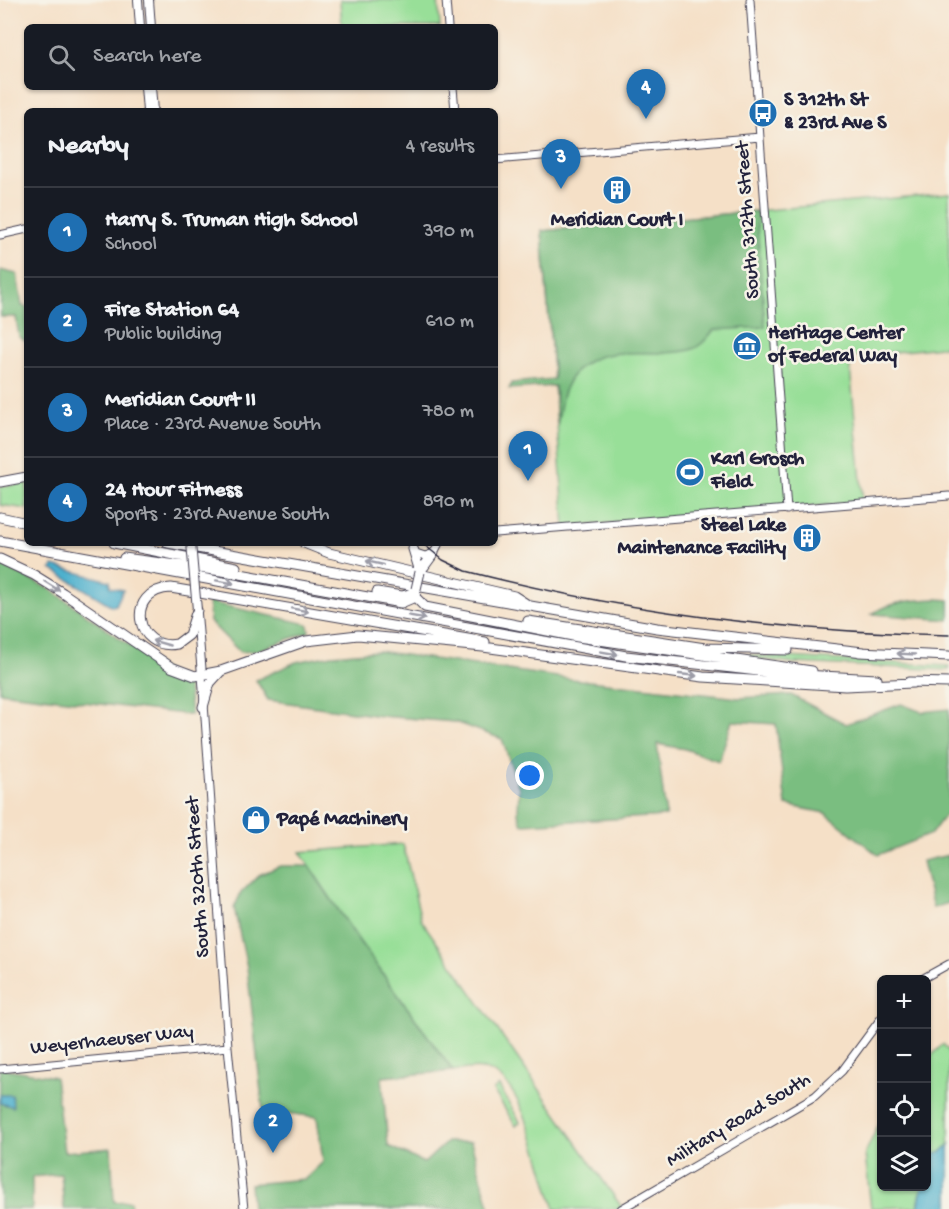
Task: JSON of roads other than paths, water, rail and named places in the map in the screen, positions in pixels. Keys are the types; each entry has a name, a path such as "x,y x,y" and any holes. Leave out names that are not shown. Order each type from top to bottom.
{"highway":[{"path":"0,482 24,478"},
{"path":"0,517 24,522"},
{"path":"0,541 23,545"},
{"path":"28,546 626,656 775,673 913,683 949,683"},
{"path":"31,546 229,572 382,596 406,596 416,593"},
{"path":"129,546 382,596"},
{"path":"185,546 533,608 706,635 863,652"},
{"path":"312,546 329,553 514,596 533,608"},
{"path":"412,546 421,565"},
{"path":"416,593 421,565 439,547"},
{"path":"0,559 44,581 171,667 188,675 221,671 299,642 322,637 358,635 616,667 794,684 882,686 913,683"},
{"path":"196,610 189,635 177,645 156,643 146,634 142,626 141,608 146,597 155,591 171,588 484,642 549,657"},
{"path":"416,593 428,602 446,609 578,636 877,680"},
{"path":"446,609 705,648 949,656"},
{"path":"203,707 210,683 221,671"}],"main road":[{"path":"138,0 140,24"},
{"path":"149,0 151,24"},
{"path":"145,90 147,108"},
{"path":"151,90 153,108"},
{"path":"156,90 158,108"},
{"name":"South 320th Street","path":"191,546 201,675"}],"street":[{"path":"446,0 448,24"},
{"name":"South 312th Street","path":"750,0 787,510"},
{"path":"453,90 455,108"},
{"path":"498,160 760,136"},
{"path":"0,235 24,230"},
{"path":"498,533 949,496"},
{"path":"412,546 420,555 439,547"},
{"name":"South 320th Street","path":"201,675 228,1047 244,1209"},
{"path":"929,975 949,964"},
{"name":"Military Road South","path":"621,1209 784,1116 825,1089 849,1062 877,1024"},
{"name":"Weyerhaeuser Way","path":"0,1069 228,1047"}],"water":[{"path":"53,566 110,581 110,587 123,590 116,605 112,606 51,569"},
{"path":"0,1095 12,1095 13,1107 0,1103"},
{"path":"949,1145 949,1209 918,1209 921,1191 931,1191 931,1154 940,1153"}],"tram line":[{"path":"426,546 443,560 466,571 585,598 766,624 827,630 949,635"}],"place":[{"name":"S 312th St & 23rd Ave S","path":"763,113"},
{"name":"24 Hour Fitness","path":"646,119"},
{"name":"Meridian Court II","path":"561,189"},
{"name":"Meridian Court I","path":"617,190"},
{"name":"Heritage Center of Federal Way","path":"747,346"},
{"name":"Karl Grosch Field","path":"690,472"},
{"name":"Harry S. Truman High School","path":"528,481"},
{"name":"Steel Lake Maintenance Facility","path":"807,538"},
{"name":"Papé Machinery","path":"256,820"},
{"name":"Fire Station 64","path":"273,1153"}]}
